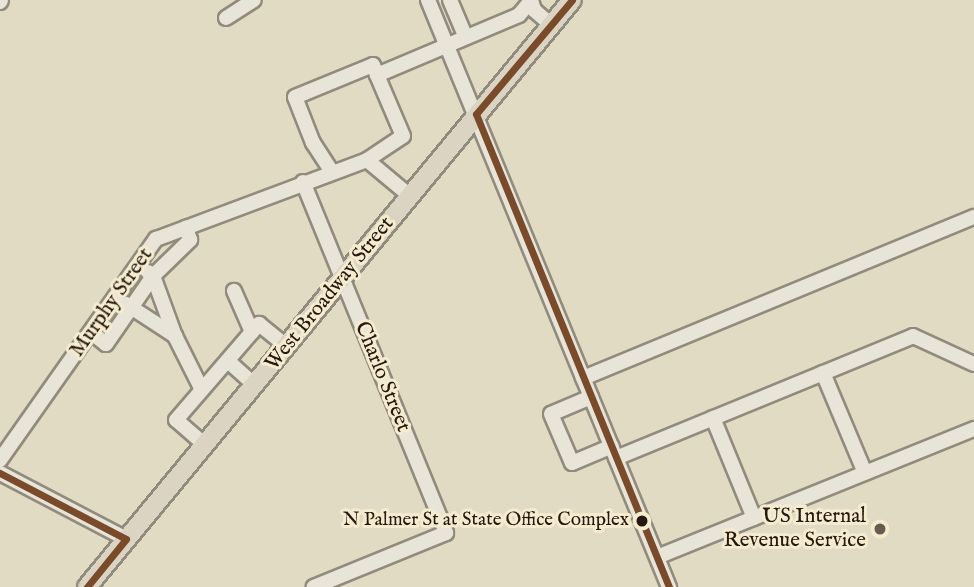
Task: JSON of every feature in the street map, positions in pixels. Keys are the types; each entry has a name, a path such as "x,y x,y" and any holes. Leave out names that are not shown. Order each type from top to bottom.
{"main road":[{"name":"West Broadway Street","path":"87,587 572,0"}],"street":[{"path":"226,18 254,0"},
{"path":"428,0 670,587"},
{"path":"450,0 465,36"},
{"path":"332,172 313,143 295,97 373,65 377,75 519,15 528,2 551,25"},
{"name":"Murphy Street","path":"0,460 156,239 367,160 403,136 377,75"},
{"path":"367,160 410,196"},
{"name":"Charlo Street","path":"303,183 446,533 314,587"},
{"path":"583,378 974,217"},
{"path":"91,332 106,344 153,276 190,240 186,228"},
{"path":"138,265 153,276 175,336 202,390"},
{"path":"121,290 140,296"},
{"path":"121,290 131,308 175,336"},
{"path":"234,291 252,332"},
{"path":"106,311 121,323"},
{"path":"205,445 176,420 259,324 287,347"},
{"path":"591,397 551,414 572,463 614,452 713,418 913,336 974,364"},
{"path":"228,361 255,385"},
{"path":"823,373 865,473"},
{"path":"713,418 754,518"},
{"path":"657,557 974,429"},
{"path":"0,472 126,539"}],"transit line":[{"path":"572,0 476,114 669,587"},
{"path":"0,473 126,539 87,587"}],"place":[{"name":"N Palmer St at State Office Complex","path":"642,521"},
{"name":"US Internal Revenue Service","path":"880,529"}]}
